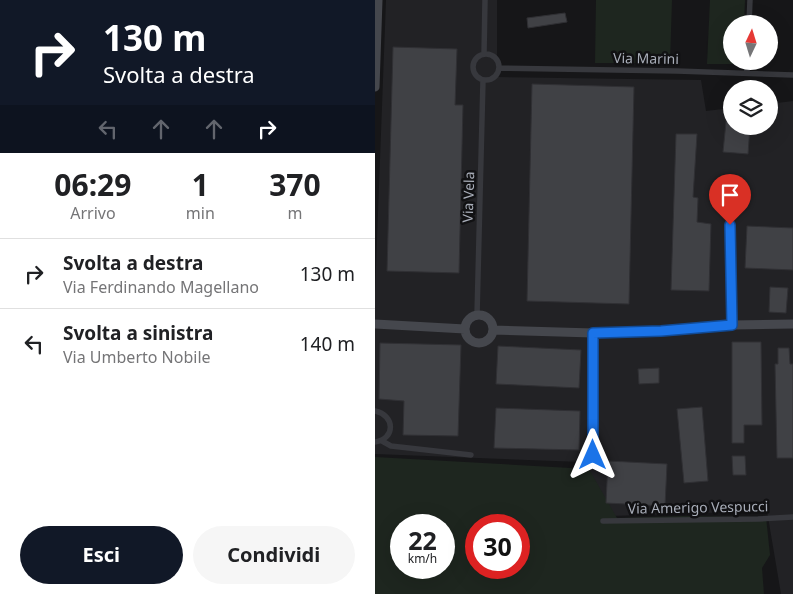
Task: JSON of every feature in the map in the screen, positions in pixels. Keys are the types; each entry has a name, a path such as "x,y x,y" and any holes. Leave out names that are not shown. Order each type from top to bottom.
{"street":[{"path":"375,87 378,0"},
{"name":"Via Vela","path":"477,315 483,80 476,75 473,66 476,58 484,54 485,0"},
{"path":"749,0 749,15"},
{"path":"483,80 492,79 496,76 499,68 498,60 495,57 484,54"},
{"name":"Via Marini","path":"499,68 793,74"},
{"path":"729,205 732,325"},
{"path":"477,315 489,318 493,330 489,339 481,343 471,341 465,334 465,325 470,318 477,315"},
{"path":"375,324 465,329"},
{"path":"493,330 593,333 661,331 732,325 793,324"},
{"path":"593,333 593,455"},
{"path":"375,411 385,415 390,424 389,434 378,441"},
{"path":"378,441 391,446 471,455"},
{"name":"Via Amerigo Vespucci","path":"603,521 793,518"}],"shaded area":[{"path":"386,0 497,0 497,77 701,80 706,111 723,109 723,135 778,135 778,103 793,101 793,594 781,594 767,511 610,516 582,462 375,454 375,293"},
{"path":"596,0 672,0 670,63 595,63"},
{"path":"710,0 745,0 744,15 723,15 723,64 707,64"},
{"path":"375,457 589,469 617,518 682,516 766,517 770,555 762,568 764,594 375,594"}],"building":[{"path":"565,13 567,22 528,28 527,18"},
{"path":"393,47 457,49 455,105 463,105 459,273 387,271"},
{"path":"532,84 634,87 629,304 527,301"},
{"path":"676,134 697,134 693,197 698,198 697,222 711,224 709,291 671,290"},
{"path":"725,135 749,135 748,154 723,152"},
{"path":"747,226 793,228 793,270 745,268"},
{"path":"770,287 788,288 786,313 769,312"},
{"path":"732,342 761,342 762,425 744,425 744,443 732,443"},
{"path":"380,343 461,345 458,436 403,435 404,401 379,399"},
{"path":"498,346 581,350 579,388 496,384"},
{"path":"778,348 789,348 790,364 793,364 793,458 777,458 775,364 778,364"},
{"path":"659,368 659,383 639,384 638,369"},
{"path":"702,407 708,481 684,483 677,409"},
{"path":"496,408 580,411 579,450 494,448"},
{"path":"732,456 745,456 746,475 733,475"},
{"path":"608,461 667,464 665,506 606,503"}],"route":[{"path":"593,455 593,333 661,331 732,325 730,225"}]}
